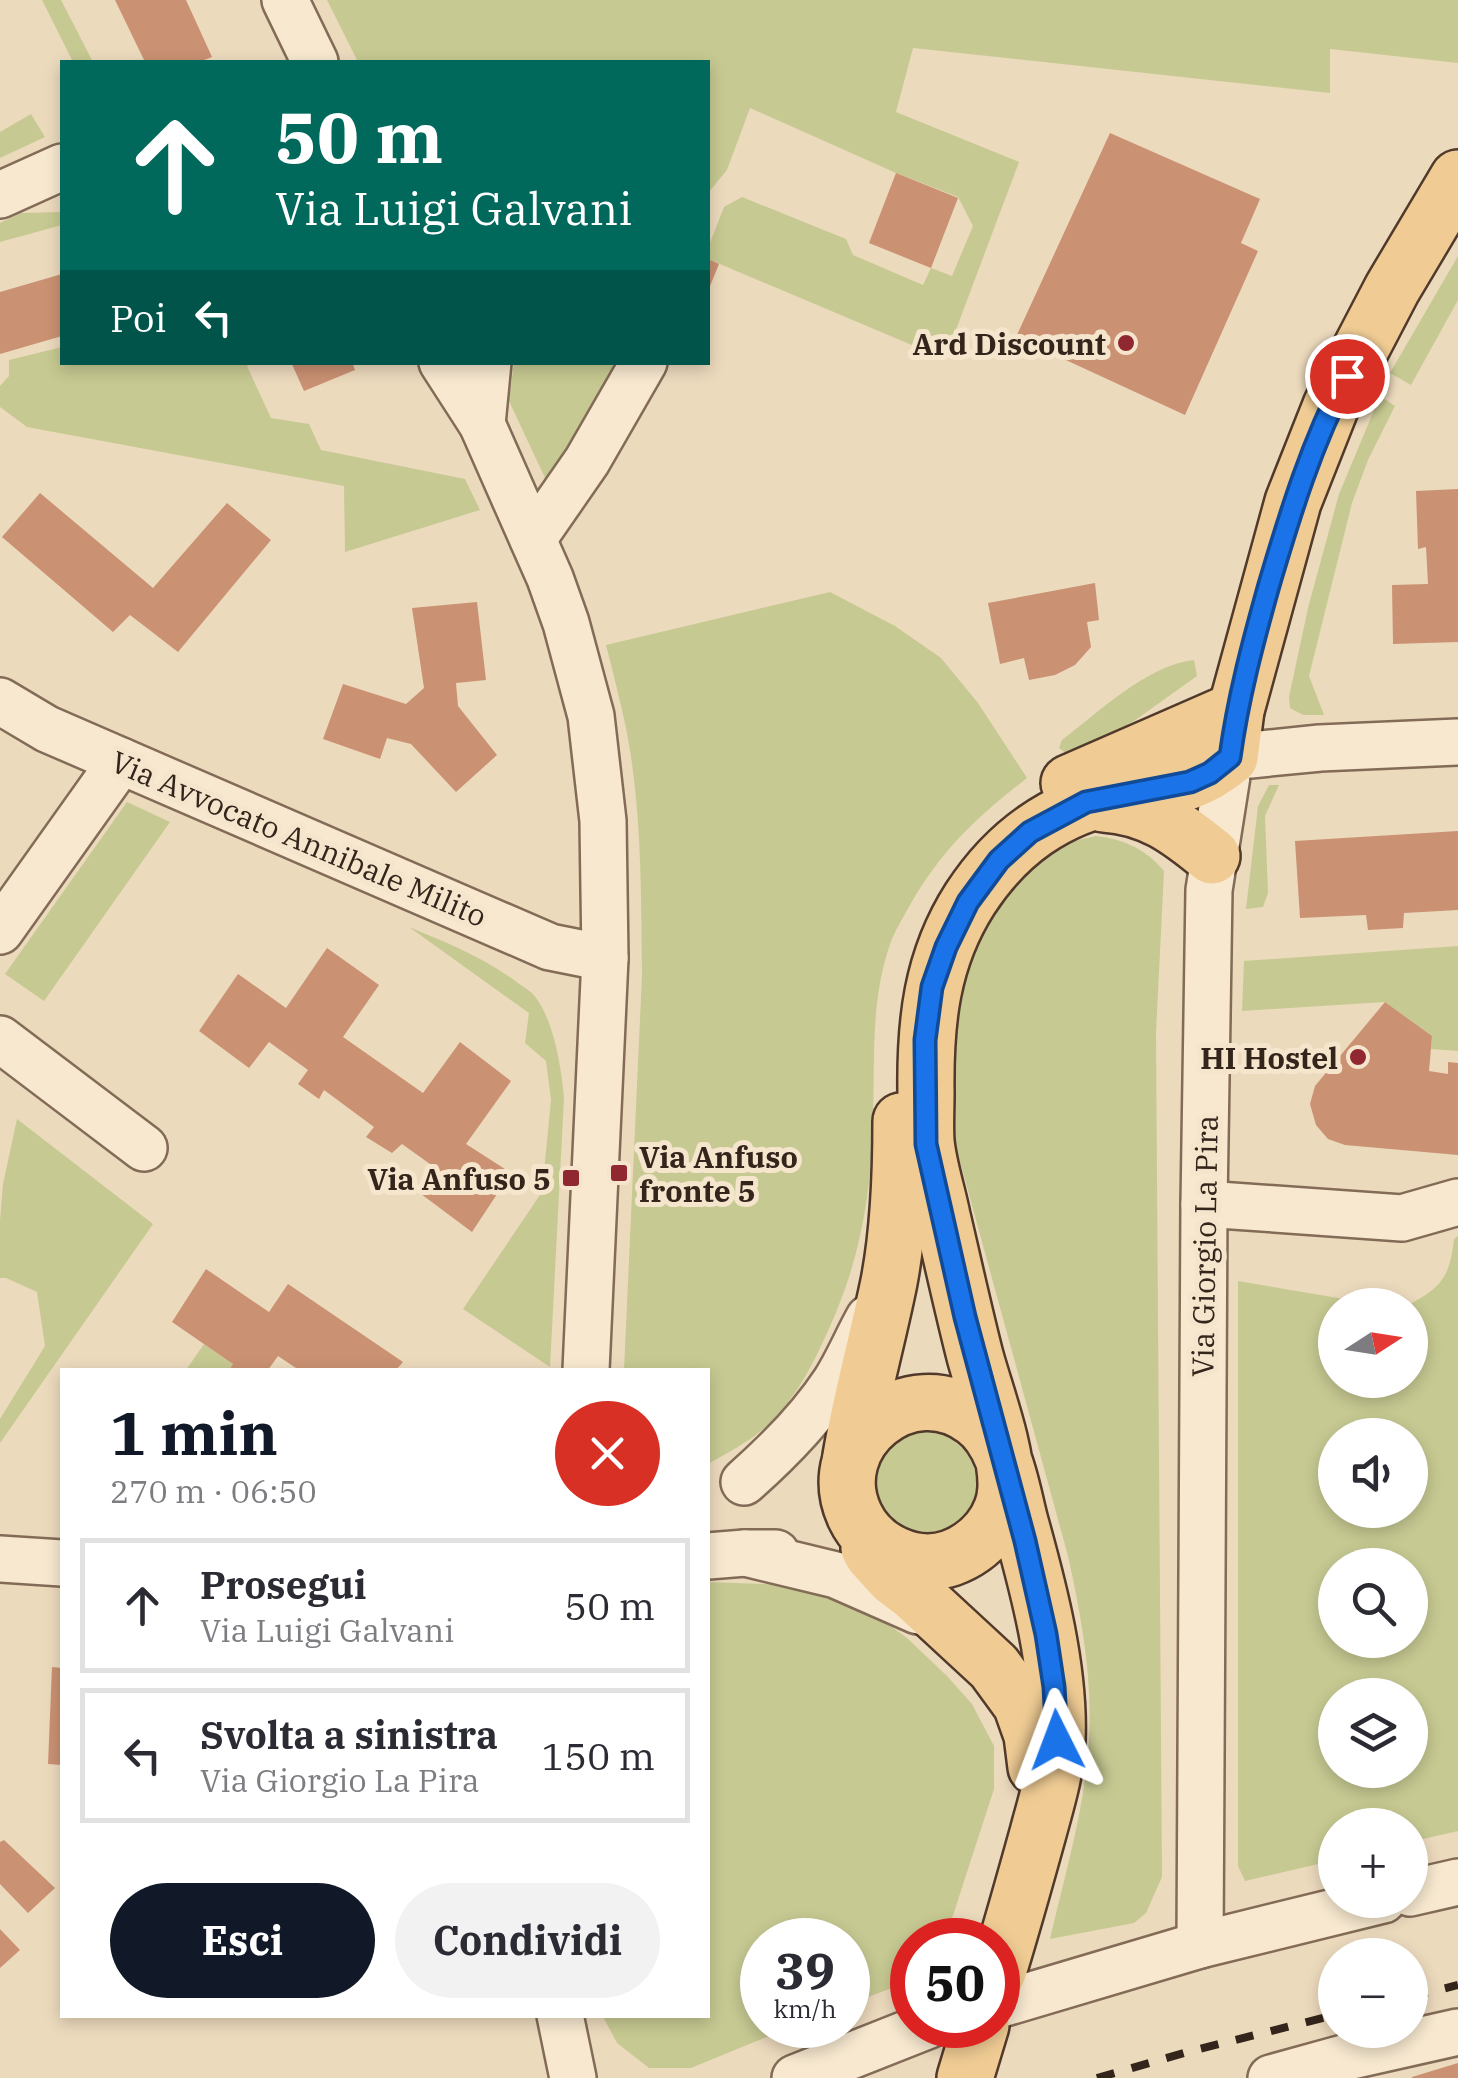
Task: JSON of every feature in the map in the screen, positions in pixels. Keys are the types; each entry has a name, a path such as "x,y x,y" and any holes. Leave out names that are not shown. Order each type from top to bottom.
{"main road":[{"name":"Via Giorgio La Pira","path":"1233,733 1294,502 1331,406 1392,289 1458,178"},
{"path":"1015,1918 1052,1780 1057,1740 1054,1687 1025,1541 965,1317 926,1144 925,1040 932,987 968,902 999,860 1030,832 1086,802 1190,782 1210,773 1233,733"},
{"path":"1016,1914 1036,1775 1032,1735 1020,1704 994,1667 894,1578 847,1485 864,1432 895,1238 902,1044 908,1002 936,916 1004,828 1082,777 1233,733"},
{"path":"1086,802 1127,806 1154,815 1212,856"},
{"path":"864,1432 906,1404 931,1402 955,1407 976,1420 992,1436 1004,1460 1006,1489 1002,1511 988,1534 968,1550 944,1561 918,1562 873,1541"},
{"path":"965,2078 974,2048"}],"street":[{"path":"285,0 314,60"},
{"path":"0,195 60,168"},
{"path":"444,365 482,424 533,539 566,624 590,716 604,821 604,958 586,1368"},
{"path":"482,424 488,365"},
{"path":"533,539 587,462 642,365"},
{"name":"Via Avvocato Annibale Milito","path":"0,700 48,729 550,947 604,958"},
{"path":"1233,733 1320,748 1458,742"},
{"name":"Via Giorgio La Pira","path":"1200,1945 1209,890 1233,733"},
{"path":"0,930 120,761"},
{"path":"0,1039 144,1148"},
{"path":"1204,1204 1402,1218 1458,1202"},
{"path":"726,1490 776,1454 836,1381 889,1280"},
{"path":"726,1490 864,1432"},
{"path":"726,1554 873,1541"},
{"path":"726,1554 836,1575 951,1628"},
{"path":"0,1559 60,1563"},
{"path":"1428,1889 1458,1882"},
{"path":"1020,1998 1200,1945 1318,1916"},
{"path":"561,2018 573,2078"},
{"path":"1271,2078 1458,2032"},
{"path":"795,2078 890,2040"}],"green space":[{"path":"42,0 61,0 92,60 72,60"},
{"path":"327,0 1458,0 1458,63 1330,49 1330,93 913,48 896,112 1019,162 945,359 710,260 710,243 724,207 742,197 846,239 853,255 923,285 931,268 952,276 973,226 958,197 750,108 727,170 710,191 710,60 357,60"},
{"path":"31,114 45,137 0,158 0,132"},
{"path":"60,212 60,226 0,242 0,223 21,213"},
{"path":"1458,256 1458,300 1411,385 1390,373"},
{"path":"60,347 60,365 249,365 271,418 309,424 321,450 465,479 480,510 345,552 344,486 27,427 0,407 0,386 9,376 9,360"},
{"path":"514,365 632,365 553,495 509,401"},
{"path":"1380,396 1395,406 1352,503 1309,676 1324,715 1303,715 1290,708 1289,697 1308,608 1339,494"},
{"path":"830,592 895,626 941,658 978,703 1027,778 948,850 922,885 894,935 877,1005 872,1150 865,1208 844,1290 816,1356 786,1405 757,1434 710,1463 710,1368 624,1368 642,975 641,882 631,758 606,645"},
{"path":"1194,660 1197,676 1134,721 1070,756 1059,748 1062,740 1141,680"},
{"path":"1269,785 1279,785 1265,816 1268,893 1263,907 1246,909 1258,806"},
{"path":"127,802 170,822 44,1001 5,974"},
{"path":"1096,836 1134,847 1164,871 1156,1033 1162,1877 1146,1913 1134,1923 1050,1939 1087,1766 1090,1718 1085,1648 1068,1556 947,1114 955,982 999,897 1055,845"},
{"path":"409,927 476,957 529,990 551,1029 564,1098 550,1367 463,1309 542,1192 551,1100 546,1061 525,1043 529,1013"},
{"path":"1458,946 1458,1051 1431,1049 1432,1036 1385,1002 1242,1011 1244,961"},
{"path":"17,1119 153,1224 0,1443 0,1419 45,1346 37,1292 0,1278 3,1184"},
{"path":"1458,1236 1458,1831 1428,1838 1428,1808 1318,1808 1318,1864 1245,1881 1238,1866 1238,1281 1318,1295 1318,1398 1428,1398 1428,1294 1442,1280"},
{"path":"204,1344 233,1364 230,1368 187,1368"},
{"path":"931,1429 957,1443 971,1461 976,1481 973,1500 963,1518 948,1531 930,1538 909,1536 882,1519 868,1472 898,1434"},
{"path":"710,1582 792,1585 863,1606 907,1638 947,1676 972,1704 994,1746 994,1789 952,1918 890,1918 890,1989 870,1996 870,1918 740,1918 740,2048 691,2068 649,2068 617,2043 604,2018 710,2018"}],"building":[{"path":"115,0 186,0 212,57 144,60"},
{"path":"1110,133 1260,199 1241,243 1258,251 1185,415 1016,337"},
{"path":"896,173 958,198 931,268 869,243"},
{"path":"710,260 719,264 710,286"},
{"path":"60,275 60,337 0,354 0,292"},
{"path":"292,365 353,365 355,370 304,391"},
{"path":"1458,489 1458,642 1393,644 1392,585 1428,584 1426,547 1418,549 1416,491"},
{"path":"40,493 153,588 227,503 271,540 178,652 130,615 113,632 2,537"},
{"path":"1095,583 1099,620 1087,622 1091,647 1075,665 1055,675 1029,680 1024,658 1000,664 988,603"},
{"path":"477,602 486,680 456,683 458,706 497,755 456,792 411,744 387,738 380,759 323,739 343,684 406,704 424,688 412,608"},
{"path":"1458,831 1458,910 1404,913 1403,928 1368,930 1366,915 1300,918 1295,841"},
{"path":"327,948 379,985 343,1037 423,1093 460,1042 511,1081 466,1144 511,1173 472,1232 421,1194 437,1169 402,1144 392,1153 366,1137 374,1127 324,1090 319,1099 298,1084 308,1070 269,1042 249,1068 199,1031 238,974 286,1008"},
{"path":"1385,1002 1432,1036 1429,1071 1448,1074 1448,1062 1458,1063 1458,1155 1345,1145 1328,1139 1316,1125 1310,1104 1315,1086"},
{"path":"206,1269 269,1312 288,1284 403,1362 398,1368 296,1368 278,1356 269,1368 230,1368 233,1364 172,1322"},
{"path":"52,1667 60,1668 60,1765 48,1764"},
{"path":"4,1840 55,1888 28,1913 0,1884 0,1842"},
{"path":"0,1929 20,1950 0,1968"},
{"path":"1458,2063 1458,2078 1412,2078 1412,2077"}],"railway":[{"path":"1428,1992 1458,1985"},
{"path":"1097,2078 1318,2019"}],"place":[{"name":"Ard Discount","path":"1126,343"},
{"name":"HI Hostel","path":"1358,1057"},
{"name":"Via Anfuso fronte 5","path":"619,1173"},
{"name":"Via Anfuso 5","path":"571,1178"}],"route":[{"path":"1057,1740 1046,1634 965,1317 926,1144 925,1040 932,987 968,902 999,860 1030,832 1086,802 1190,782 1230,757 1236,710 1254,638 1294,502 1331,406 1347,376"}]}
